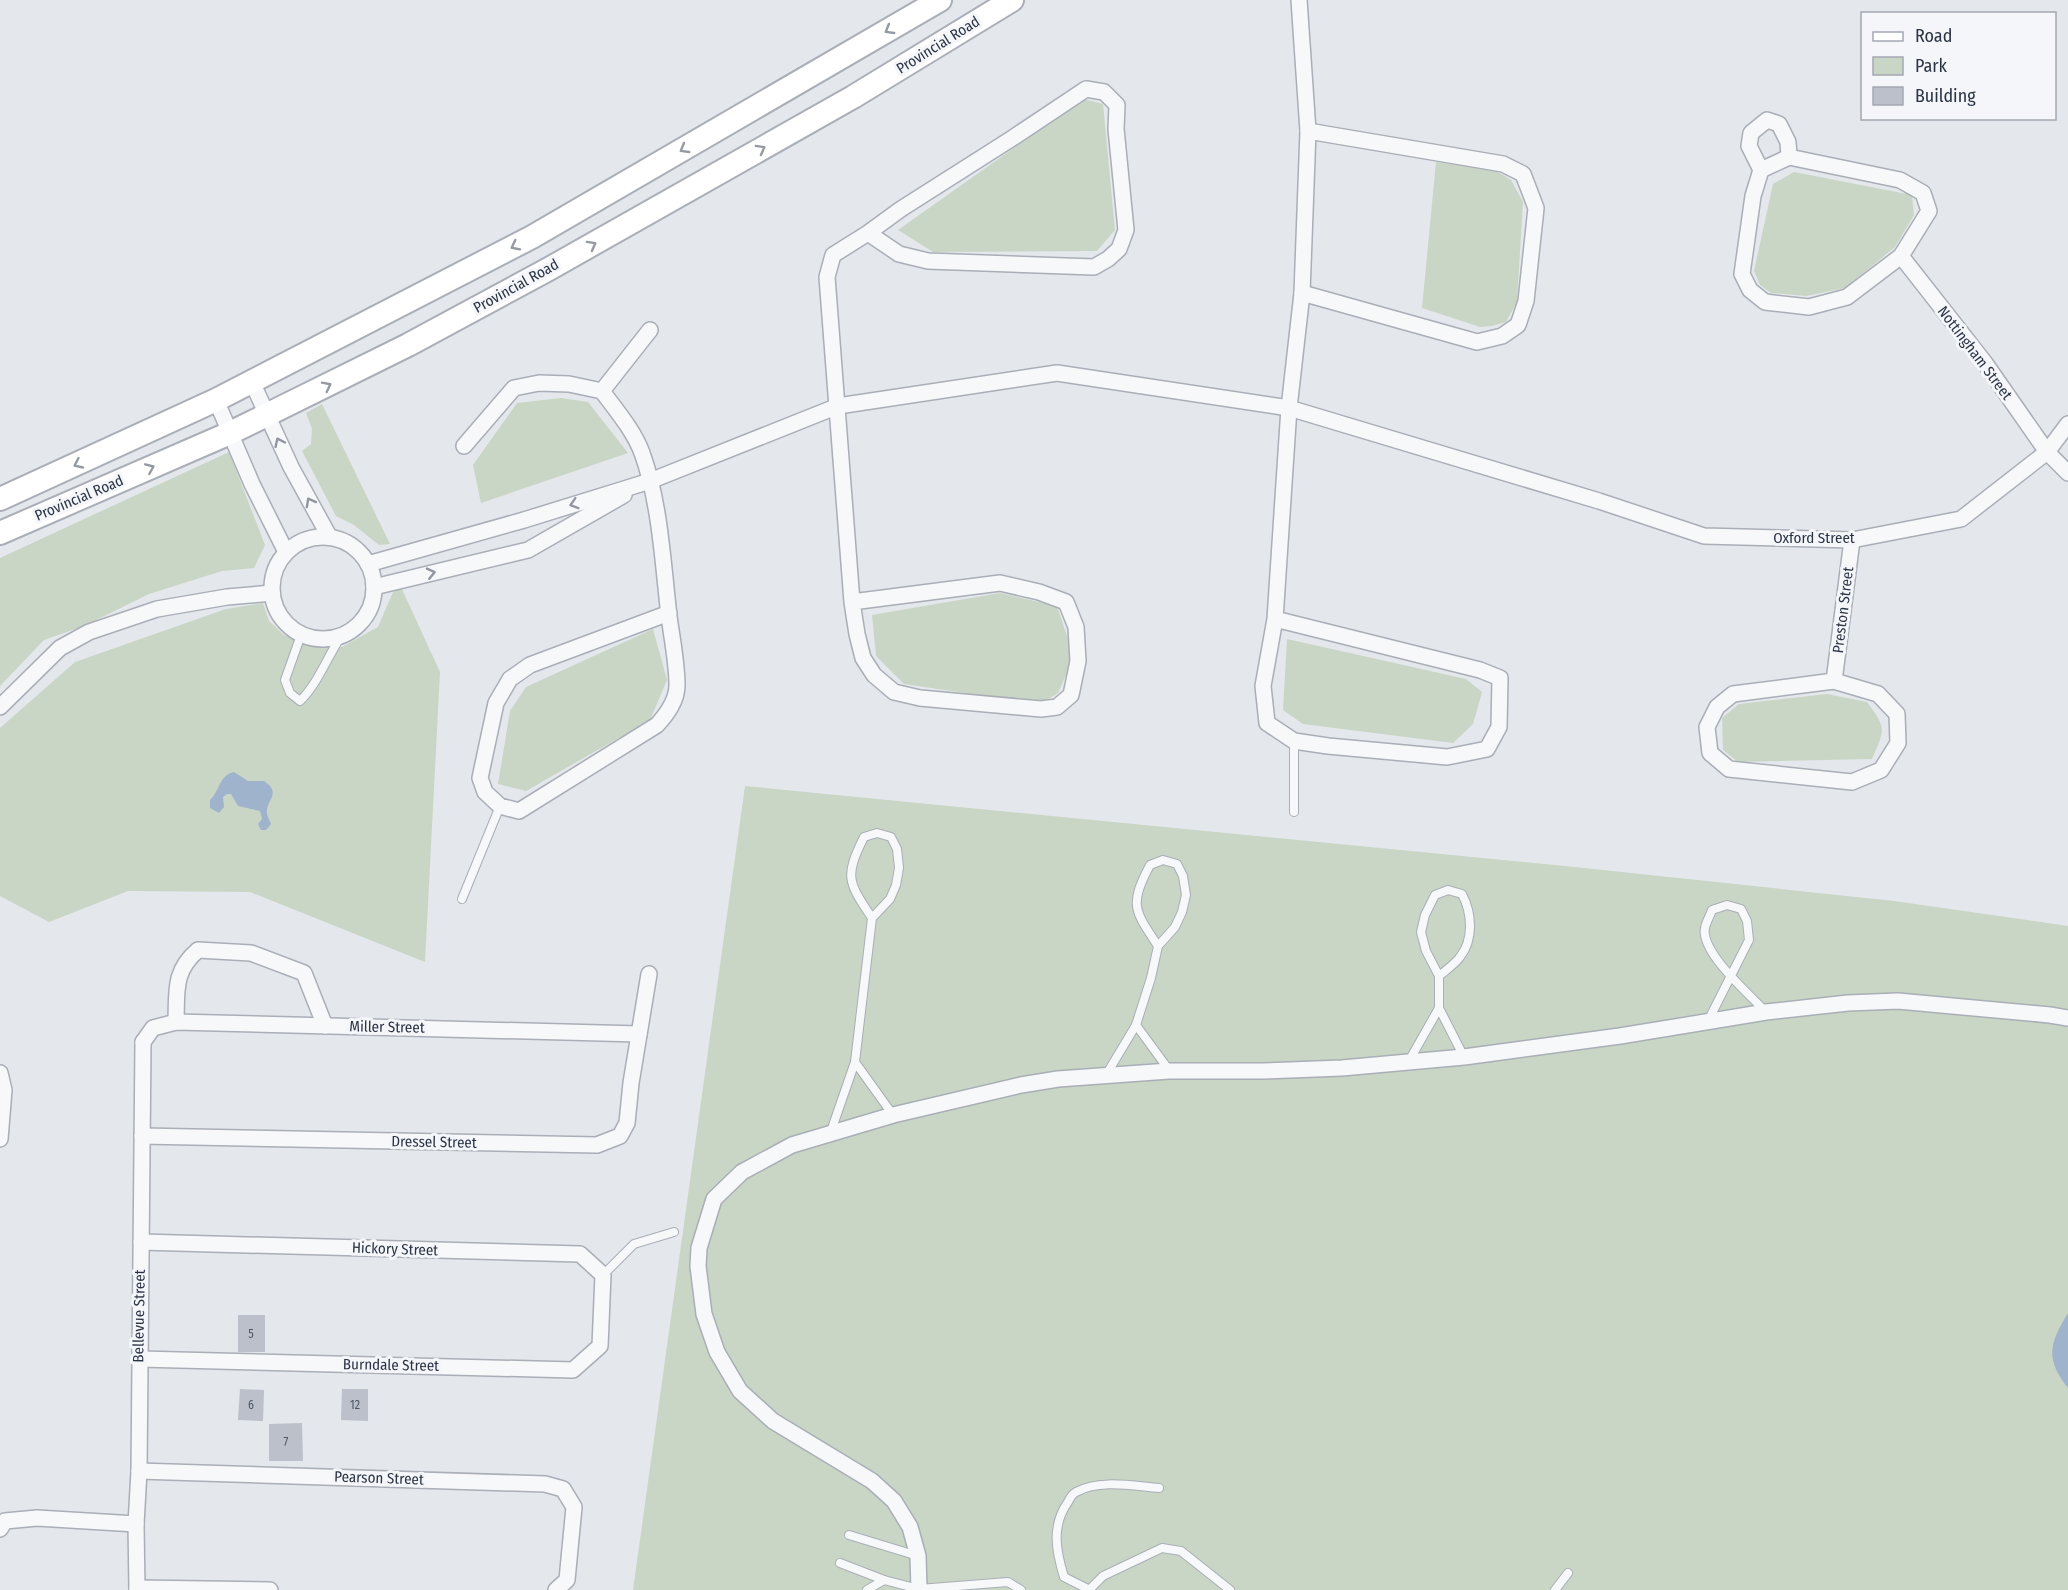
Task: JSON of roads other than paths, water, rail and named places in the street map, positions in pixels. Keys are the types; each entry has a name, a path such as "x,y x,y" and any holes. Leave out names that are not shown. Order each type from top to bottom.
{"street":[{"name":"Provincial Road","path":"0,499 216,400 532,237 940,0"},
{"name":"Provincial Road","path":"0,533 267,416 408,345 537,276 884,78 1012,0"},
{"path":"1275,619 1480,670 1500,678 1499,727 1487,749 1447,757 1328,746 1294,741 1267,723 1263,686 1275,619 1289,408 1302,293 1308,131 1299,0"},
{"path":"866,44 884,78"},
{"path":"852,602 1000,583 1039,592 1066,602 1076,627 1078,661 1071,695 1057,707 1041,709 920,698 894,692 874,675 863,658 852,602 827,277 833,255 1011,140 1086,88 1104,92 1117,105 1116,129 1126,230 1119,249 1094,267 928,261 899,254 868,233"},
{"path":"1761,170 1789,157 1900,180 1923,193 1929,211 1901,256 1847,297 1809,307 1764,303 1750,290 1742,274 1753,196 1761,170 1749,146 1751,133 1767,120 1779,124 1788,142 1789,157"},
{"path":"1302,293 1477,342 1502,336 1518,325 1526,302 1536,208 1523,174 1503,164 1308,131"},
{"name":"Nottingham Street","path":"1901,256 1984,363 2047,452 2068,474"},
{"path":"602,391 650,330"},
{"name":"Oxford Street","path":"650,480 838,406 1058,373 1289,408 1599,501 1704,536 1852,540 1961,519 2047,452 2068,424"},
{"path":"252,382 291,467 329,536"},
{"path":"464,446 514,388 539,383 569,384 602,391 618,412 641,451 650,480 662,548 677,687 670,711 657,725 519,811 500,806 485,792 480,778 496,703 510,679 530,665 669,613"},
{"path":"216,400 286,552"},
{"path":"368,564 524,520 650,480"},
{"path":"374,587 528,550 650,480"},
{"path":"329,536 345,541 358,550 368,564 373,575 372,603 366,617 355,628 341,636 314,639 301,635 286,625 276,610 272,593 274,571 286,552 298,543 313,537 329,536"},
{"name":"Preston Street","path":"1834,681 1852,540"},
{"path":"0,707 60,648 90,632 157,609 227,597 272,593"},
{"path":"1834,681 1878,694 1897,714 1898,743 1881,770 1852,782 1729,769 1710,753 1707,727 1717,707 1733,694 1834,681"},
{"path":"176,1022 178,977 187,959 198,950 251,953 304,973 325,1026"},
{"name":"Dressel Street","path":"142,1136 597,1145 620,1136 627,1123 631,1083 650,975"},
{"path":"919,1589 918,1556 910,1527 894,1501 872,1481 773,1420 741,1391 717,1352 704,1314 698,1266 699,1248 714,1198 742,1172 792,1145 893,1115 1021,1085 1058,1079 1169,1071 1342,1068 1464,1057 1707,1023 1766,1012 1848,1003 1898,1001 2068,1018"},
{"name":"Miller Street","path":"143,1042 153,1028 176,1022 639,1034"},
{"path":"143,1042 136,1589 270,1590"},
{"name":"Bellevue Street","path":"136,1524 143,1042"},
{"path":"0,1073 4,1090 0,1140"},
{"name":"Hickory Street","path":"141,1242 580,1254 603,1275"},
{"name":"Burndale Street","path":"140,1359 573,1370 600,1346 603,1275"},
{"name":"Pearson Street","path":"139,1471 545,1484 563,1489 574,1507 567,1580 556,1590"},
{"path":"0,1529 5,1521 37,1518 136,1524"}],"lane":[{"path":"301,635 285,680 290,693 300,701 312,689 341,636"},
{"path":"1293,812 1294,741"},
{"path":"462,899 500,806"},
{"path":"830,1134 855,1062 872,918 890,899 896,885 899,868 897,849 891,837 877,833 864,837 854,857 850,875 856,894 872,918"},
{"path":"1106,1075 1136,1025 1151,978 1158,946 1175,927 1182,912 1186,896 1183,876 1177,864 1163,860 1150,865 1140,885 1136,902 1142,921 1158,946"},
{"path":"1439,976 1461,957 1470,926 1468,906 1462,894 1448,890 1435,895 1425,915 1421,932 1426,951 1439,976 1439,1008 1464,1057"},
{"path":"1707,1023 1732,976 1749,940 1747,921 1741,909 1727,905 1712,910 1704,929 1710,949 1715,959 1732,976 1766,1012"},
{"path":"1409,1061 1439,1008"},
{"path":"1136,1025 1169,1071"},
{"path":"855,1062 893,1115"},
{"path":"603,1275 634,1244 674,1232"},
{"path":"1159,1488 1108,1484 1074,1492 1063,1509 1055,1532 1064,1577 1089,1589 1103,1576 1162,1548 1181,1551 1230,1590"},
{"path":"849,1535 918,1556"},
{"path":"840,1563 884,1580 919,1589 1008,1582 1021,1590"},
{"path":"1555,1590 1568,1573"},
{"path":"867,1590 884,1580"}],"water":[{"path":"234,772 248,781 264,781 270,786 273,793 267,814 271,824 266,830 261,830 258,824 262,819 260,811 238,806 231,794 223,797 224,807 219,813 210,808 210,800 222,780"},
{"path":"2068,1313 2068,1388 2056,1368 2052,1351 2057,1334"}]}
